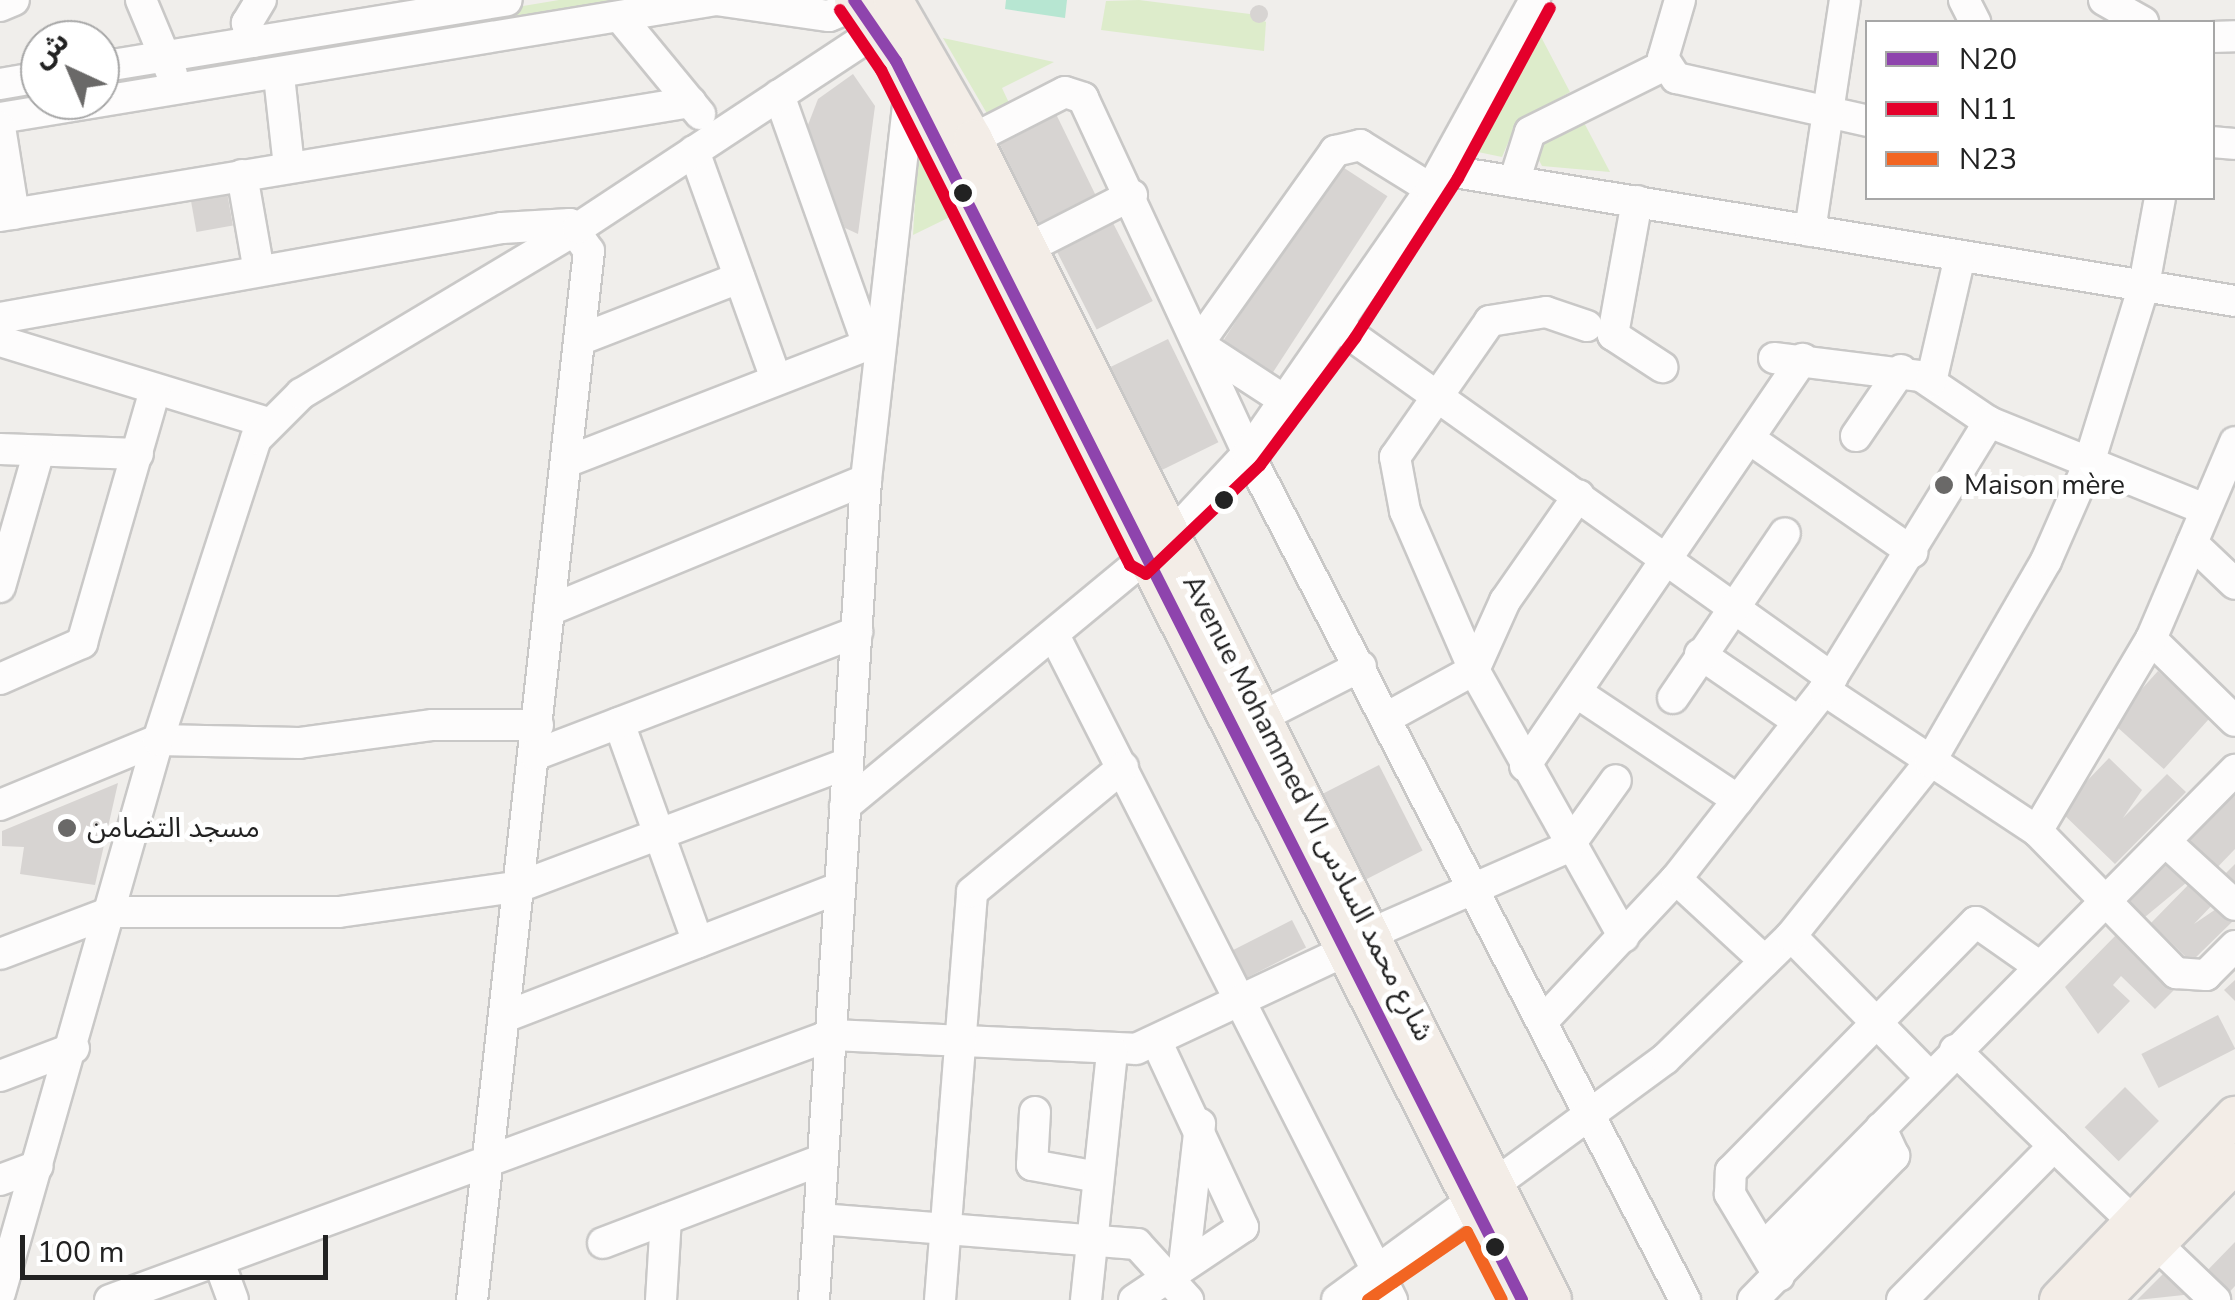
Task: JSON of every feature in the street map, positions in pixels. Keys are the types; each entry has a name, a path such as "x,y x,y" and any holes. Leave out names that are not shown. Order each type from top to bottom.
{"main road":[{"name":"Avenue Mohammed VI شارع محمد السادس","path":"870,7 910,90 1159,547 1485,1198 1552,1300"},
{"name":"Avenue Mohammed VI شارع محمد السادس","path":"870,7 973,139 1159,547 1261,716 1357,943"},
{"path":"2100,1300 2145,1232 2235,1116"},
{"path":"2058,1300 2235,1163"},
{"name":"Avenue Mohammed VI شارع محمد السادس","path":"1485,1198 1522,1300"}],"street":[{"path":"0,6 14,0"},
{"path":"141,0 179,91"},
{"path":"253,42 248,23 261,0"},
{"path":"120,64 507,0"},
{"path":"0,118 279,76 620,17 672,4 716,0 829,16 870,7"},
{"path":"845,806 1056,637 1159,547 1248,453 1342,328 1437,180 1535,0"},
{"path":"1665,65 1680,0"},
{"path":"1810,231 1846,0"},
{"path":"2104,0 2140,20"},
{"path":"0,1292 74,1048 158,740 246,454 268,424 301,394 578,228 779,96 870,7"},
{"path":"620,17 691,102 706,143 739,278 776,379"},
{"path":"1514,182 1530,132 1665,65"},
{"path":"1665,65 1690,84 1865,120"},
{"path":"279,76 288,166"},
{"path":"814,1300 874,348 910,90"},
{"path":"973,139 1074,90 1132,194 1248,453 1477,886 1685,1300"},
{"path":"779,96 874,348"},
{"path":"0,127 7,215 691,102"},
{"path":"1198,344 1334,150 1360,146 1437,180 1514,182 2235,301"},
{"path":"242,174 259,270"},
{"path":"1026,249 1132,194"},
{"path":"1337,1300 1595,1116 1792,936 1930,762 2029,593 2090,464 2144,285 2160,200"},
{"path":"1637,201 1613,335 1662,367"},
{"path":"0,318 502,228 578,228"},
{"path":"472,1300 589,251 578,228"},
{"path":"1931,382 1960,256"},
{"path":"579,340 739,278"},
{"path":"1587,326 1546,312 1490,321 1395,457 1406,512 1474,670 1568,846 1624,937"},
{"path":"1342,328 1579,495 1930,762 2037,831 2187,978 2206,975 2235,946"},
{"path":"0,341 268,424"},
{"path":"1198,344 1287,402"},
{"path":"566,462 776,379 874,348"},
{"path":"1525,766 1580,694 1754,442 1788,358 1901,370 1931,382 1989,422 2202,508"},
{"path":"1856,436 1901,370"},
{"path":"0,679 82,643 155,390"},
{"path":"1543,1021 1676,879 1828,684 1989,422"},
{"path":"1754,442 1912,552"},
{"path":"2037,831 2151,639 2192,543 2202,508 2235,442"},
{"path":"0,449 138,454"},
{"path":"0,586 13,568 39,451"},
{"path":"550,610 866,480"},
{"path":"1388,716 1474,670 1505,601 1579,495"},
{"path":"1673,698 1728,609 1785,534"},
{"path":"2192,543 2235,584"},
{"path":"0,805 158,740 299,743 432,725 536,740 619,723 857,632"},
{"path":"1056,637 1392,1300"},
{"path":"2151,639 2235,721"},
{"path":"1700,654 1799,722"},
{"path":"1261,716 1361,666"},
{"path":"1580,694 1738,800"},
{"path":"619,723 698,942"},
{"path":"0,954 111,912 339,912 520,886 848,763"},
{"path":"940,1300 942,1228 972,892 1123,768"},
{"path":"1763,1248 2235,770"},
{"path":"110,1300 484,1168 831,1035 1112,1051 1158,1045 1357,943 1568,846 1616,780"},
{"path":"2166,842 2235,905"},
{"path":"1676,879 1765,961"},
{"path":"506,1016 838,888"},
{"path":"1778,1276 1728,1177 1880,1026 1976,922 2040,967"},
{"path":"1792,936 1930,1077"},
{"path":"1134,1300 1242,1227 1200,1121 1158,1045"},
{"path":"0,1076 74,1048"},
{"path":"1955,1050 2215,1300"},
{"path":"1086,1300 1112,1051"},
{"path":"1035,1112 1032,1165 1098,1177"},
{"path":"1188,1300 1177,1269 1200,1121"},
{"path":"1753,1300 1894,1156 1881,1128"},
{"path":"1902,1300 2054,1146"},
{"path":"604,1243 822,1160"},
{"path":"0,1180 38,1166"},
{"path":"661,1300 666,1219"},
{"path":"819,1219 1147,1248 1177,1269"},
{"path":"219,1262 233,1300"}],"green space":[{"path":"559,0 641,0 192,71 194,61"},
{"path":"1006,0 1067,0 1065,18 1005,9"},
{"path":"1139,0 1250,14 1266,22 1264,51 1101,30 1106,1"},
{"path":"1539,33 1570,92 1517,122 1502,157 1478,152"},
{"path":"943,38 1054,62 1002,88 1010,105 989,117"},
{"path":"1580,115 1610,172 1542,166 1530,143"},
{"path":"923,147 954,215 913,235 918,150"}],"building":[{"path":"1259,5 1268,14 1259,23 1250,14"},
{"path":"853,74 875,106 858,234 845,228 806,130 818,99"},
{"path":"1056,114 1097,198 1039,226 998,142"},
{"path":"1338,164 1387,196 1271,376 1221,343"},
{"path":"227,192 233,225 196,232 191,198"},
{"path":"1111,219 1153,301 1097,330 1055,248"},
{"path":"1168,339 1218,442 1161,470 1110,367"},
{"path":"2158,671 2210,718 2164,769 2112,722"},
{"path":"2109,758 2142,790 2123,818 2167,774 2186,792 2115,864 2059,810"},
{"path":"1379,765 1423,851 1358,884 1314,798"},
{"path":"2235,778 2235,849 2210,875 2176,840"},
{"path":"118,783 95,885 20,874 24,847 2,846 2,831"},
{"path":"2165,852 2192,878 2145,917 2123,895"},
{"path":"2235,864 2235,894 2218,881"},
{"path":"2194,879 2216,901 2194,924 2219,907 2233,921 2191,962 2151,923"},
{"path":"1292,920 1306,948 1242,980 1228,953"},
{"path":"2119,932 2176,988 2155,1009 2121,976 2113,985 2130,1001 2098,1034 2065,987"},
{"path":"2235,980 2235,1001 2224,990"},
{"path":"2218,1015 2235,1049 2159,1088 2141,1054"},
{"path":"2125,1087 2159,1121 2119,1161 2085,1127"},
{"path":"2235,1242 2235,1286 2223,1299 2201,1277"},
{"path":"2168,1269 2193,1294 2137,1300"}],"transit line":[{"name":"N20","path":"854,0 896,61 1522,1300"},
{"name":"N11","path":"840,10 881,70 1130,565 1146,574 1260,465 1355,338 1458,178 1550,8"},
{"name":"N23","path":"1368,1300 1467,1232 1502,1300"}],"place":[{"name":"Maison mère","path":"1944,485"},
{"name":"مسجد التضامن","path":"67,828"}]}
